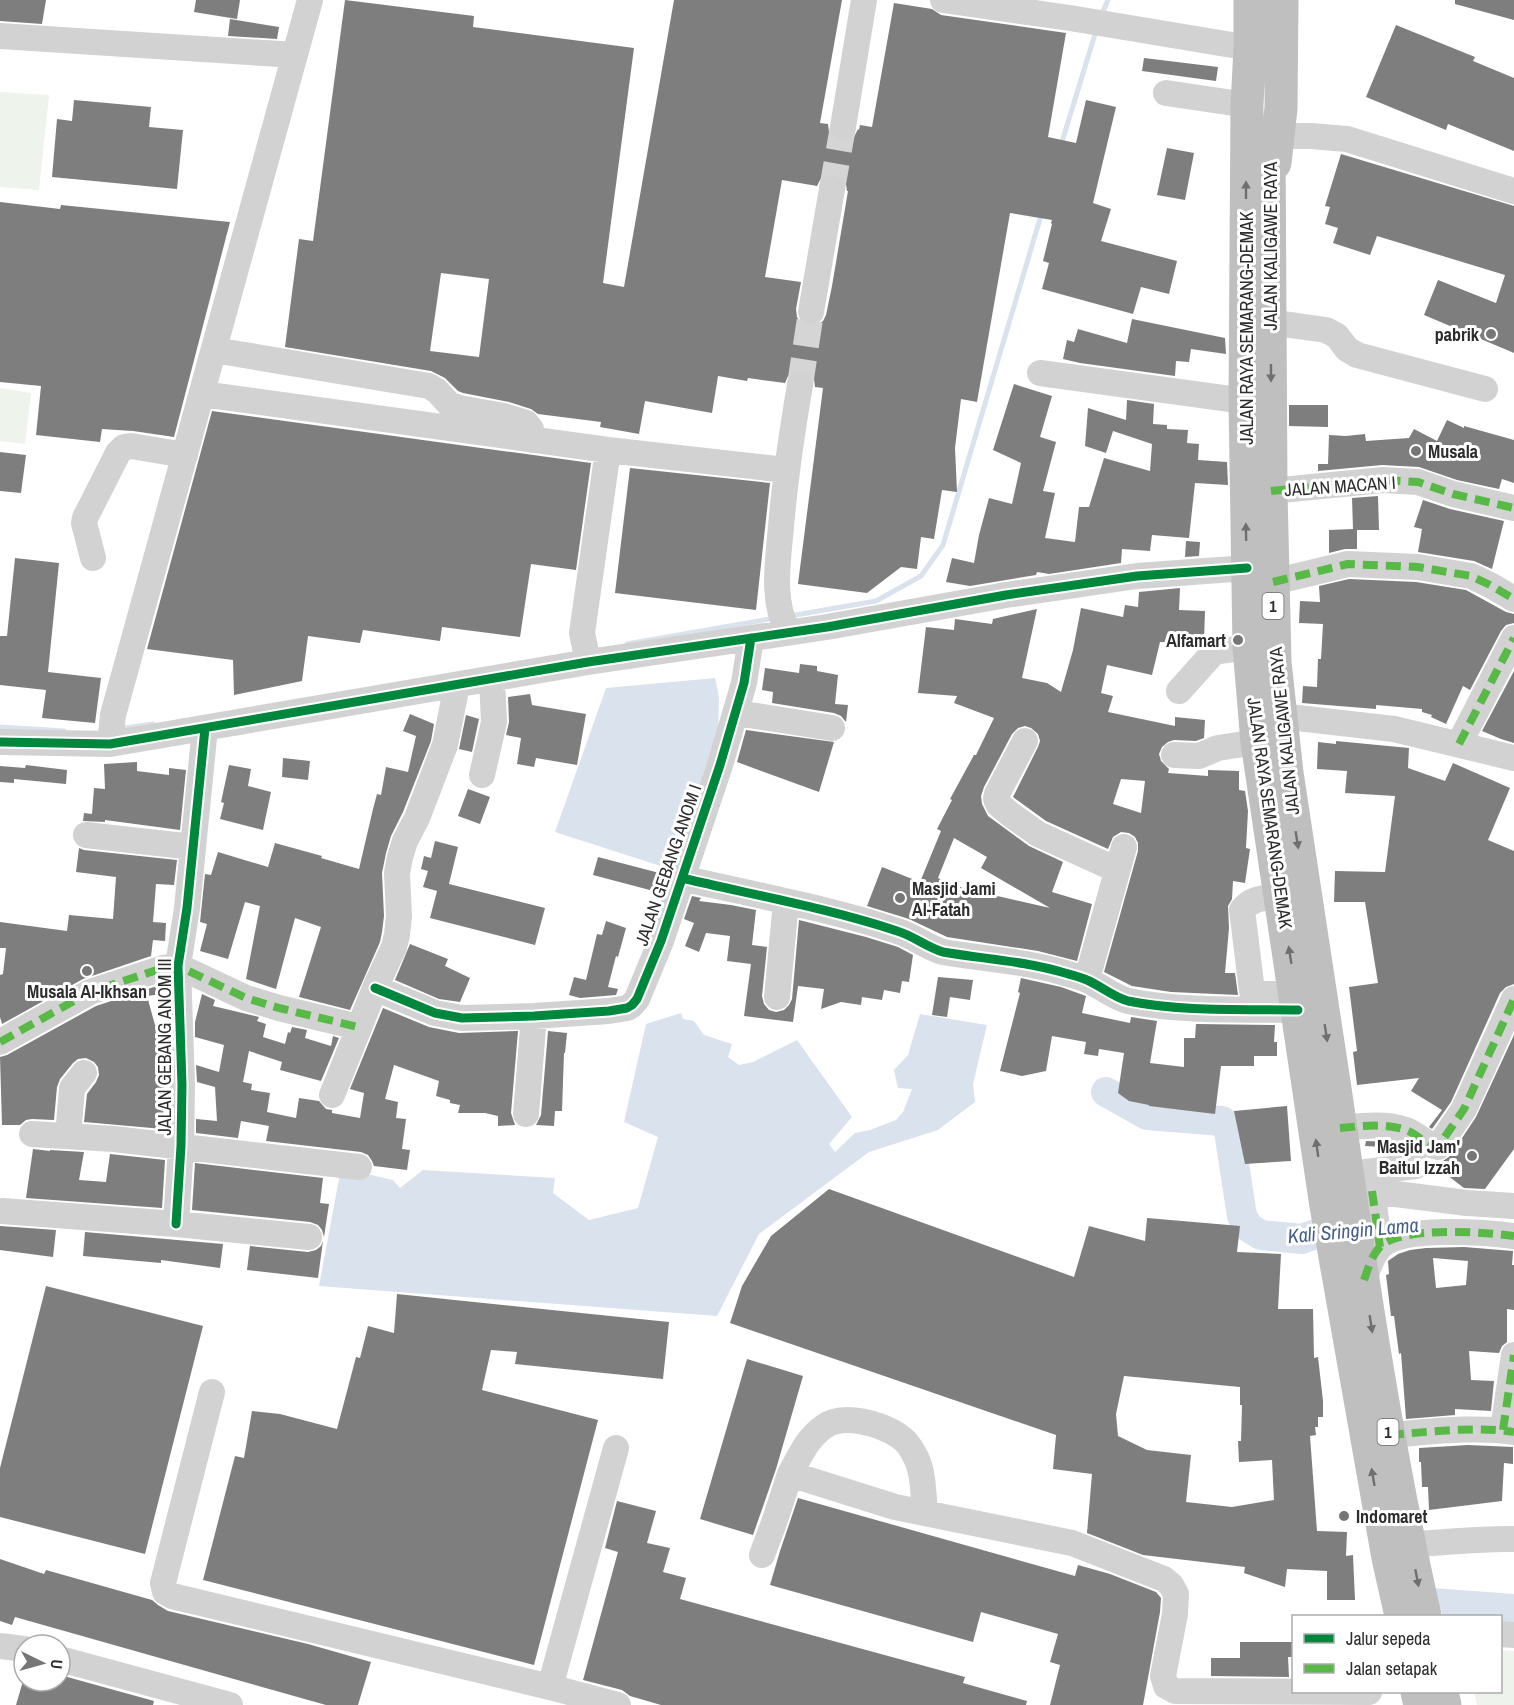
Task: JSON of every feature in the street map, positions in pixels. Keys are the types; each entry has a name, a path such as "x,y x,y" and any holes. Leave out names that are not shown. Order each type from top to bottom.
{"highway":[{"name":"JALAN RAYA SEMARANG-DEMAK","path":"1250,0 1245,401 1260,575 1240,648 1257,742 1268,898 1286,998 1359,1222 1388,1558 1401,1615"},
{"name":"JALAN KALIGAWE RAYA","path":"1268,0 1270,213 1282,324 1271,491 1260,575 1275,662 1287,773 1340,1128 1359,1222"},
{"path":"1270,213 1297,136 1281,108 1282,0"},
{"name":"1","path":"1359,1222 1389,1435 1425,1615"}],"street":[{"path":"111,732 310,0"},
{"path":"843,127 864,0"},
{"path":"943,0 1070,18 1250,48"},
{"path":"0,36 295,55"},
{"path":"1166,93 1247,105"},
{"path":"1297,136 1347,139 1514,191"},
{"path":"811,312 832,189"},
{"path":"1282,324 1326,330 1357,355 1485,389"},
{"path":"214,350 429,386 437,390 449,404 459,408 504,416 526,423 531,429 533,440"},
{"path":"1040,373 1245,401"},
{"path":"785,628 776,578 786,470 800,385"},
{"path":"202,394 608,450 786,470"},
{"path":"93,558 84,523 85,518 118,453 124,447 131,446 185,455"},
{"path":"587,661 582,633 608,450"},
{"name":"JALAN MACAN I","path":"1271,491 1383,480 1418,482 1453,494 1514,508"},
{"path":"0,743 111,732 205,728 587,661 752,638 785,628 827,627 1006,595 1126,577 1260,575 1348,564 1418,567 1471,576 1514,599"},
{"name":"JALAN GEBANG ANOM I","path":"534,1016 609,1011 627,1008 637,999 661,941 736,713 752,638"},
{"path":"1459,744 1514,638"},
{"path":"1179,691 1214,652 1240,648"},
{"path":"482,775 494,722 492,679"},
{"path":"332,1095 358,1028 394,947 399,916 397,873 400,857 445,745 457,685"},
{"path":"736,713 832,728"},
{"path":"1280,716 1394,729 1514,758"},
{"name":"JALAN GEBANG ANOM III","path":"176,1224 182,1085 178,966 187,908 205,728"},
{"path":"1025,741 997,794 998,804 1038,834 1121,859 1086,980"},
{"path":"1174,755 1199,756 1218,747 1257,742"},
{"path":"86,835 193,848"},
{"path":"682,878 850,916 910,935 932,949 943,952 1034,964 1086,980 1126,1000 1166,1006 1222,1009 1286,998"},
{"path":"777,997 786,902"},
{"path":"0,1042 90,992 164,968 178,966 246,998 358,1028"},
{"path":"375,988 447,1016 462,1018 534,1016 526,1114"},
{"path":"1340,1128 1393,1126 1408,1131 1438,1147 1464,1109 1514,999"},
{"path":"68,1136 72,1088 84,1073"},
{"path":"32,1134 114,1138 359,1167"},
{"path":"1359,1222 1416,1166"},
{"path":"1359,1222 1467,1203 1514,1206"},
{"path":"2,1210 309,1237"},
{"path":"1359,1222 1393,1238 1464,1232 1514,1236"},
{"path":"1389,1435 1451,1431 1509,1431 1514,1355"},
{"path":"212,1392 163,1583 165,1592 172,1596 618,1705"},
{"path":"762,1555 790,1474 808,1440 826,1425 842,1420 874,1424 902,1437 915,1455 920,1470 926,1513"},
{"path":"550,1687 616,1448"},
{"path":"790,1474 895,1507 1072,1543 1164,1579 1171,1584 1176,1594 1175,1614 1163,1676 1166,1686 1175,1691 1292,1692"},
{"path":"1410,1544 1514,1539"},
{"path":"72,1662 230,1705"}],"shaded area":[{"path":"0,92 49,95 39,190 0,187"},
{"path":"0,388 31,393 25,444 0,441"},
{"path":"715,678 719,697 718,741 673,870 555,832 606,688"},
{"path":"681,1013 683,1019 694,1021 704,1035 732,1044 728,1057 739,1065 753,1062 797,1040 852,1117 829,1144 835,1152 855,1133 896,1120 903,1112 912,1089 898,1088 894,1070 908,1055 920,1014 987,1025 973,1084 975,1102 938,1130 869,1152 759,1234 717,1316 319,1286 341,1168 393,1180 400,1188 423,1170 555,1178 553,1193 589,1220 638,1208 658,1137 624,1122 646,1024"},
{"path":"1433,1588 1514,1594 1514,1624 1502,1623 1502,1615 1443,1615"},
{"path":"1502,1650 1514,1651 1514,1705 1477,1705 1474,1693 1502,1693"}],"building":[{"path":"0,0 46,0 42,24 0,21"},
{"path":"196,0 240,0 237,19 194,12"},
{"path":"345,0 474,16 473,27 634,48 603,283 624,287 674,0 842,0 820,123 828,124 833,138 841,142 848,141 854,137 860,125 872,127 894,3 932,9 941,15 1066,33 1048,137 1076,143 1086,100 1116,107 1093,203 1111,209 1101,241 1177,261 1169,294 1141,287 1133,314 1042,289 1049,263 1043,261 1052,220 1010,213 977,402 961,399 955,448 957,492 942,490 934,539 921,537 917,569 901,567 867,593 798,584 823,388 815,387 814,379 809,373 802,370 794,371 785,383 748,378 747,381 718,376 712,413 645,401 639,434 600,427 601,422 538,414 531,409 509,402 463,393 445,378 431,371 285,347 299,239 313,241","holes":["835,174 842,178 848,191 832,286 823,321 816,326 808,327 797,317 796,309 801,282 765,277 782,180 817,186 826,175","441,273 489,279 479,357 430,351"]},
{"path":"1455,0 1514,0 1514,20 1455,4"},
{"path":"230,19 279,27 277,39 228,36"},
{"path":"1396,25 1475,57 1473,61 1514,78 1514,151 1448,124 1446,130 1366,97"},
{"path":"1144,58 1218,67 1216,81 1142,71"},
{"path":"74,100 151,107 149,127 183,130 177,189 52,177 57,119 72,121"},
{"path":"1167,148 1194,153 1185,200 1157,195"},
{"path":"1341,154 1514,206 1514,353 1424,315 1438,280 1496,303 1505,275 1377,236 1370,255 1333,243 1338,228 1325,224 1330,207 1325,206"},
{"path":"0,202 60,209 61,205 230,222 174,437 102,429 100,442 36,435 41,386 0,382"},
{"path":"1132,319 1225,338 1226,354 1191,349 1189,362 1176,361 1175,376 1063,359 1067,340 1074,342 1078,329 1127,343"},
{"path":"1014,384 1052,396 1040,437 1056,442 1043,491 1055,493 1045,538 1075,542 1079,507 1089,507 1104,458 1150,471 1152,444 1113,431 1106,453 1085,446 1088,408 1126,420 1127,400 1154,404 1153,424 1167,425 1167,429 1188,430 1187,443 1199,444 1198,460 1227,462 1228,485 1195,483 1189,538 1152,535 1150,551 1122,549 1121,563 1049,574 1037,572 1036,575 970,586 946,582 952,558 974,563 989,498 1012,504 1021,463 993,450"},
{"path":"1289,405 1328,405 1328,427 1289,426"},
{"path":"212,411 591,463 576,570 531,564 520,637 442,627 440,641 363,630 360,643 308,636 302,681 234,695 233,660 147,649"},
{"path":"1447,420 1464,428 1464,426 1514,440 1514,483 1502,479 1499,489 1457,480 1419,467 1382,465 1318,471 1318,464 1328,464 1329,435 1365,434 1366,441 1409,438 1414,429 1437,441"},
{"path":"0,452 26,455 21,493 0,491"},
{"path":"630,468 770,483 756,610 615,593"},
{"path":"1378,496 1379,530 1357,530 1357,549 1329,553 1329,530 1353,529 1352,498"},
{"path":"1423,500 1450,509 1504,521 1492,569 1474,561 1418,552 1422,529 1414,527"},
{"path":"1186,541 1200,542 1199,556 1185,557"},
{"path":"15,558 59,563 48,672 101,678 95,723 42,718 46,690 0,685 0,636 7,636"},
{"path":"1349,579 1416,582 1466,590 1514,614 1514,623 1506,625 1501,631 1470,690 1463,686 1446,724 1422,712 1422,709 1376,705 1376,709 1302,703 1303,686 1317,687 1323,624 1299,623 1300,601 1320,602 1319,586"},
{"path":"1180,588 1179,610 1205,611 1204,641 1202,643 1160,642 1152,675 1107,665 1101,693 1113,696 1108,712 1175,726 1175,717 1205,720 1204,738 1196,741 1174,740 1162,747 1159,754 1161,761 1169,769 1168,773 1208,776 1208,770 1239,771 1239,790 1245,791 1248,811 1246,848 1250,849 1245,883 1233,881 1232,899 1228,906 1229,928 1225,973 1235,973 1238,995 1171,992 1132,986 1104,972 1138,851 1138,843 1129,833 1121,832 1113,837 1108,849 1046,821 1013,797 1040,741 1038,734 1025,726 1018,728 1012,734 984,787 981,796 982,804 988,816 1029,846 1063,862 1052,892 1092,904 1077,961 1038,951 947,937 909,919 867,906 882,867 920,882 941,831 937,829 952,800 950,799 976,755 994,718 954,703 957,696 918,693 926,627 954,630 955,619 992,624 993,619 1037,609 1022,678 1047,683 1061,692 1073,650 1081,608 1123,617 1125,605 1138,607 1139,592","holes":["1121,779 1145,781 1141,813 1113,804","954,838 987,857 981,868 1050,908 980,892 980,895 938,878"]},
{"path":"800,664 817,666 817,671 838,675 835,704 848,705 846,722 834,713 772,703 773,692 762,690 765,668 799,673"},
{"path":"1514,671 1514,743 1482,731"},
{"path":"530,694 532,705 586,714 577,765 536,758 534,767 517,764 521,738 506,735 509,722 508,697"},
{"path":"410,714 434,724 431,741 391,836 382,873 384,916 380,942 350,1010 299,997 321,927 295,918 276,989 246,979 260,906 245,902 228,959 200,951 207,924 200,922 205,874 211,875 218,852 268,867 275,843 359,869 377,794 381,795 386,767 408,772 416,736 403,731"},
{"path":"466,715 479,719 472,752 459,749"},
{"path":"746,730 834,742 819,792 737,762"},
{"path":"1336,741 1409,748 1408,768 1445,781 1453,763 1510,788 1488,840 1514,851 1514,984 1506,987 1500,993 1451,1102 1432,1129 1429,1127 1442,1110 1411,1091 1419,1078 1357,1085 1353,1052 1357,1051 1349,987 1378,983 1365,902 1334,902 1335,871 1385,872 1395,796 1345,793 1347,771 1317,769 1318,742 1336,744"},
{"path":"283,758 310,761 308,780 282,777"},
{"path":"137,762 137,771 169,775 169,768 186,770 180,830 105,820 105,822 83,821 84,813 92,814 94,788 105,789 104,764"},
{"path":"26,765 67,770 66,784 14,779 14,783 0,782 0,766 25,768"},
{"path":"229,765 251,769 248,786 271,792 263,830 220,819 224,803 221,802"},
{"path":"468,789 490,797 480,824 458,816"},
{"path":"435,841 458,847 449,884 545,908 535,945 430,918 437,891 423,887 428,871 421,869 424,856 431,858"},
{"path":"79,848 177,860 174,885 156,884 153,922 166,923 165,941 153,940 151,956 83,979 2,1024 0,975 3,974 6,948 0,948 0,922 67,931 69,915 113,919 116,877 76,872"},
{"path":"598,857 667,875 661,893 593,875"},
{"path":"692,896 701,898 699,901 756,910 752,945 767,947 762,996 769,1010 776,1012 784,1010 792,999 799,920 866,937 898,947 913,955 909,982 902,981 900,993 884,990 882,1000 862,997 861,1005 841,1002 821,1009 824,989 798,986 793,1022 744,1016 751,964 727,961 730,936 706,933 699,952 685,946 694,923 684,919"},
{"path":"606,921 626,928 608,987 618,989 616,995 580,998 569,995 574,977 586,980 597,934 602,935"},
{"path":"410,944 448,959 445,966 470,978 460,1002 439,999 395,980"},
{"path":"938,977 973,980 970,1000 950,997 947,1017 932,1015"},
{"path":"1021,978 1061,987 1086,996 1082,1013 1130,1023 1131,1017 1157,1021 1150,1063 1184,1067 1184,1038 1195,1038 1196,1024 1275,1025 1274,1042 1277,1042 1277,1056 1254,1056 1254,1066 1221,1066 1215,1114 1149,1106 1129,1101 1118,1093 1124,1053 1099,1049 1098,1056 1084,1054 1086,1042 1052,1036 1046,1071 1022,1076 1000,1071 1020,993 1018,992"},
{"path":"163,984 162,994 147,996 155,1025 160,1024 165,1042 163,1129 84,1122 87,1094 99,1075 98,1067 86,1058 78,1059 73,1063 60,1079 57,1087 54,1120 32,1119 20,1125 2,1125 0,1057 96,1006"},
{"path":"202,994 215,1000 213,1006 259,1017 257,1021 266,1024 263,1037 285,1044 292,1027 307,1030 305,1038 331,1046 333,1036 339,1038 321,1081 280,1070 282,1062 249,1051 243,1082 252,1084 251,1090 270,1093 267,1112 296,1118 299,1098 319,1101 326,1109 332,1110 332,1113 360,1118 364,1093 350,1089 383,1008 429,1027 459,1033 518,1031 511,1113 515,1125 498,1126 498,1116 485,1113 458,1113 460,1105 436,1096 439,1081 394,1065 385,1099 398,1102 396,1118 406,1119 402,1149 410,1150 407,1170 374,1166 368,1155 361,1152 266,1141 269,1126 241,1121 238,1138 196,1133 196,1119 217,1121 215,1087 197,1082 196,1065 219,1072 224,1045 195,1037 195,1022"},
{"path":"548,1031 567,1033 562,1111 555,1111 554,1126 536,1125 541,1115"},
{"name":"Masjid Jam' Baitul Izzah","path":"1514,1035 1514,1149 1485,1189 1464,1188 1430,1162 1443,1161 1450,1156 1476,1117"},
{"path":"1287,1106 1291,1161 1245,1164 1234,1111"},
{"path":"1366,1141 1395,1142 1402,1145 1402,1148 1365,1146"},
{"path":"33,1149 84,1152 79,1180 106,1182 110,1154 165,1160 162,1208 26,1198"},
{"path":"195,1163 323,1178 320,1203 329,1204 324,1237 318,1225 310,1222 192,1210"},
{"path":"829,1189 1074,1277 1089,1226 1145,1241 1147,1218 1240,1226 1237,1252 1281,1254 1278,1309 1313,1309 1314,1358 1318,1357 1323,1401 1323,1417 1318,1417 1318,1427 1315,1427 1316,1435 1310,1436 1317,1531 1347,1532 1346,1556 1353,1555 1355,1600 1327,1600 1327,1571 1287,1569 1285,1587 1244,1573 1245,1567 1143,1555 1087,1533 1092,1474 1053,1469 1056,1435 730,1323 742,1286 771,1236","holes":["1124,1376 1240,1387 1240,1405 1242,1405 1241,1441 1238,1441 1239,1462 1272,1460 1274,1500 1232,1507 1186,1502 1191,1455 1147,1450 1118,1436 1116,1414"]},
{"path":"0,1226 56,1230 53,1257 0,1250"},
{"path":"85,1232 223,1244 220,1268 161,1260 161,1263 83,1256"},
{"path":"323,1241 318,1278 247,1270 250,1246 308,1252 316,1250"},
{"path":"1464,1247 1513,1251 1514,1310 1507,1309 1507,1342 1499,1353 1469,1351 1471,1380 1494,1381 1491,1411 1455,1409 1455,1415 1406,1419 1401,1353 1399,1354 1394,1316 1391,1316 1386,1275 1389,1274 1388,1261 1398,1254 1426,1248","holes":["1433,1258 1468,1261 1466,1285 1436,1288"]},
{"path":"46,1286 203,1326 145,1554 0,1517 0,1468"},
{"path":"397,1294 669,1322 663,1379 515,1364 517,1352 491,1350 482,1390 598,1420 534,1665 203,1580 235,1456 244,1458 252,1411 280,1414 337,1429 356,1357 360,1358 368,1326 394,1333"},
{"path":"747,1359 803,1376 776,1469 753,1535 700,1519"},
{"path":"1468,1445 1513,1447 1513,1464 1504,1463 1502,1501 1429,1510 1428,1487 1422,1487 1419,1448"},
{"path":"798,1498 1075,1576 1078,1565 1110,1574 1156,1592 1161,1598 1160,1612 1143,1705 1050,1705 1060,1665 1050,1662 1058,1634 981,1612 973,1642 770,1585"},
{"path":"617,1501 656,1511 647,1543 670,1548 663,1572 686,1578 680,1599 965,1677 963,1683 1027,1701 1026,1705 661,1705 630,1696 622,1690 583,1680 618,1552 605,1548"},
{"path":"0,1559 44,1574 46,1570 152,1600 168,1611 308,1644 371,1662 358,1705 326,1705 15,1617 12,1625 0,1621"},
{"path":"1240,1642 1292,1642 1292,1657 1288,1657 1289,1677 1211,1676 1211,1658 1240,1658"},
{"path":"72,1678 154,1701 153,1705 16,1705 20,1693 72,1693"}],"waterway":[{"path":"1101,16 1108,0"},
{"path":"1061,145 1096,31"},
{"path":"790,616 876,601 921,576 943,545 1042,212"},
{"path":"627,644 775,618"},
{"path":"118,729 153,724"},
{"path":"0,727 64,731"},
{"name":"Kali Sringin Lama","path":"1106,1092 1147,1115 1222,1121 1228,1125 1242,1216 1248,1227 1261,1235 1302,1239 1318,1233 1356,1230"}],"tunnel":[{"path":"832,189 843,127"},
{"path":"800,385 811,312"}],"marked path":[{"path":"1271,491 1383,480 1418,482 1453,494 1514,508"},
{"path":"1273,582 1348,564 1418,567 1471,576 1514,599"},
{"path":"1459,744 1514,638"},
{"path":"0,1042 90,992 163,968 178,966 246,998 358,1027"},
{"path":"1340,1128 1390,1126 1406,1130 1438,1147 1464,1109 1514,999"},
{"path":"1372,1191 1380,1247"},
{"path":"1364,1280 1375,1253 1381,1246 1407,1235 1444,1232 1514,1236"},
{"path":"1503,1430 1514,1355"},
{"path":"1389,1435 1467,1430 1514,1432"}],"cycle path":[{"path":"0,742 110,744 588,662 827,627 1006,595 1137,576 1247,568"},
{"path":"375,988 435,1013 462,1018 609,1011 632,1005 637,999 661,941 720,765 744,683 751,638"},
{"path":"176,1224 182,1085 178,966 187,908 205,728"},
{"path":"682,878 871,923 903,933 943,952 1020,963 1065,973 1087,980 1128,1001 1170,1007 1298,1010"}],"place":[{"name":"pabrik","path":"1491,334"},
{"name":"Musala","path":"1416,451"},
{"name":"Alfamart","path":"1238,640"},
{"name":"Masjid Jami Al-Fatah","path":"900,898"},
{"name":"Musala Al-Ikhsan","path":"87,971"},
{"name":"Masjid Jam' Baitul Izzah","path":"1472,1156"},
{"name":"Indomaret","path":"1344,1516"}]}
